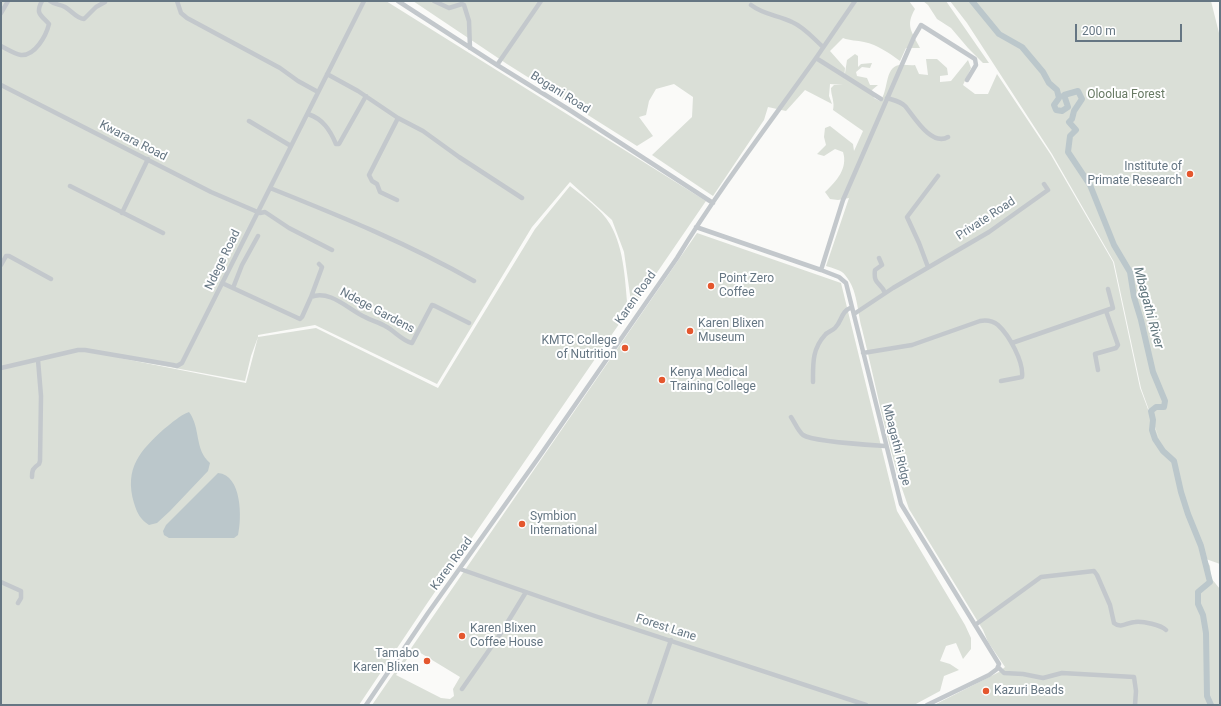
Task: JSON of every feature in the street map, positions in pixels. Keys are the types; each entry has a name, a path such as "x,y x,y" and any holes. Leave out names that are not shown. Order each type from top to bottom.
{"street":[{"path":"1,46 20,55 32,52 36,49 49,24 39,14 38,8 42,1"},
{"path":"50,1 64,6 78,17 84,19 96,7 105,2"},
{"path":"177,1 181,13 187,18 280,68 298,81 318,92"},
{"name":"Ndege Road","path":"1,368 78,350 180,365 184,360 364,1"},
{"name":"Bogani Road","path":"398,1 712,202"},
{"path":"434,1 449,8 462,4 464,5 469,21 470,48"},
{"path":"496,65 541,1"},
{"name":"Karen Road","path":"366,705 428,613 677,258 712,202 816,58 854,1"},
{"path":"1,13 5,3"},
{"path":"751,5 758,10 800,26 823,47"},
{"path":"822,270 843,200 887,98 921,25 975,59 976,65 968,80"},
{"path":"816,58 881,99"},
{"path":"328,74 366,96 398,118 423,131 459,157 522,198"},
{"name":"Kwarara Road","path":"1,85 211,192 260,213 265,212 289,228 332,250"},
{"path":"308,114 326,124 332,133 336,144 339,144 366,96"},
{"path":"887,98 903,104 925,131 940,139 948,136"},
{"path":"396,200 380,192 369,175 398,118"},
{"path":"249,121 291,146"},
{"path":"122,213 148,160"},
{"path":"928,267 907,217 938,176"},
{"name":"Private Road","path":"854,314 885,293 989,232 1048,190 1044,184"},
{"path":"70,186 163,232"},
{"path":"270,188 405,245 443,263 474,281"},
{"name":"Mbagathi Ridge","path":"696,227 822,270 845,281 901,504 999,664 998,668"},
{"path":"233,288 242,265 258,236"},
{"path":"1,265 6,256 9,256 51,279"},
{"path":"880,258 882,264 875,270 874,278 885,293"},
{"path":"222,283 300,319 311,297 322,267 318,264"},
{"path":"1012,343 1114,307 1108,289"},
{"name":"Ndege Gardens","path":"311,297 319,295 331,298 364,317 385,325 406,341 412,343 432,306 469,323"},
{"path":"813,382 815,350 824,336 836,327 845,311 852,307"},
{"path":"1098,370 1095,354 1116,348 1118,345 1106,311"},
{"path":"863,353 912,345 980,321 987,320 998,325 1012,343 1020,361 1023,376 1021,378 1001,380"},
{"path":"32,477 32,471 40,461 41,396 38,360"},
{"path":"791,417 800,433 810,438 864,445 886,446"},
{"name":"Forest Lane","path":"460,569 595,616 866,705"},
{"path":"975,625 1041,577 1094,571 1096,572 1110,605 1114,623 1119,626 1137,621 1162,626 1166,630"},
{"path":"1,582 21,591 21,598 18,603"},
{"path":"462,688 501,633 526,592"},
{"path":"649,705 671,640"},
{"path":"927,705 989,675 998,668 1004,673 1043,678 1062,673 1134,676 1136,691 1135,705"}],"green space":[{"path":"1,1 386,1 706,201 632,309 624,252 612,220 570,182 532,227 437,384 315,325 258,335 258,337 316,328 438,388 535,229 570,186 592,204 607,219 619,245 624,267 628,311 359,705 1,705","holes":["258,337 246,383 115,357 245,381 251,356"]},
{"name":"Oloolua Forest","path":"413,1 909,1 915,9 910,20 910,25 912,33 920,48 906,48 900,61 879,47 861,41 843,38 830,51 845,68 844,80 847,60 855,54 858,56 858,67 861,64 872,63 870,68 862,67 856,72 857,76 867,78 870,85 878,85 872,90 874,98 880,101 885,92 891,70 899,65 915,65 919,74 928,75 926,59 937,59 947,68 948,75 940,76 940,82 951,81 968,60 971,68 963,85 975,94 988,94 997,74 1051,155 1113,262 1140,388 1160,441 1141,388 1114,262 1052,154 967,23 950,1 1211,1 1220,37 1220,564 1206,559 1210,566 1211,578 1220,589 1220,705 934,705 999,672 1005,667 988,642 983,630 909,509 889,442 860,322 855,294 844,273 826,266 849,198 838,200 830,199 825,192 834,183 843,169 843,152 835,149 824,156 817,154 826,145 824,137 825,128 830,126 853,144 854,151 863,131 833,110 834,104 831,88 834,85 843,85 830,84 829,96 832,104 805,90 786,111 768,107 764,120 713,196 652,155 692,117 693,97 674,84 656,89 649,101 646,115 639,117 653,136 637,146 507,64"},
{"path":"923,1 946,1 989,63 983,63 951,28 937,19 928,5"},
{"path":"697,233 841,283 897,511 965,625 971,638 971,649 963,659 956,643 946,646 940,661 950,664 959,670 944,676 940,691 914,705 372,705","holes":["414,649 460,677 453,689 454,696 450,699 441,698 396,675"]}],"shaded area":[{"path":"189,412 193,418 199,445 210,463 208,471 157,523 149,525 139,516 131,491 131,480 136,461 148,445 164,429 182,415"},
{"path":"218,473 226,476 232,481 236,489 240,508 238,535 234,538 169,538 164,535 163,531 166,525"}],"waterway":[{"name":"Mbagathi River","path":"972,1 999,34 1022,47 1043,72 1049,83 1057,90 1059,98 1054,105 1056,110 1062,111 1068,107 1064,95 1078,91 1082,99 1069,122 1076,130 1070,136 1068,152 1090,185 1114,245 1130,272 1134,297 1153,372 1165,401 1164,407 1156,407 1151,411 1153,420 1152,430 1155,439 1163,451 1174,461 1181,492 1201,546 1210,582 1198,592 1198,604 1203,615 1206,633 1207,696 1211,705"}],"place":[{"name":"Institute of Primate Research","path":"1190,174"},
{"name":"Point Zero Coffee","path":"711,286"},
{"name":"Karen Blixen Museum","path":"690,331"},
{"name":"KMTC College of Nutrition","path":"625,348"},
{"name":"Kenya Medical Training College","path":"662,380"},
{"name":"Symbion International","path":"522,524"},
{"name":"Karen Blixen Coffee House","path":"462,636"},
{"name":"Tamabo Karen Blixen","path":"427,661"},
{"name":"Kazuri Beads","path":"986,691"}]}
